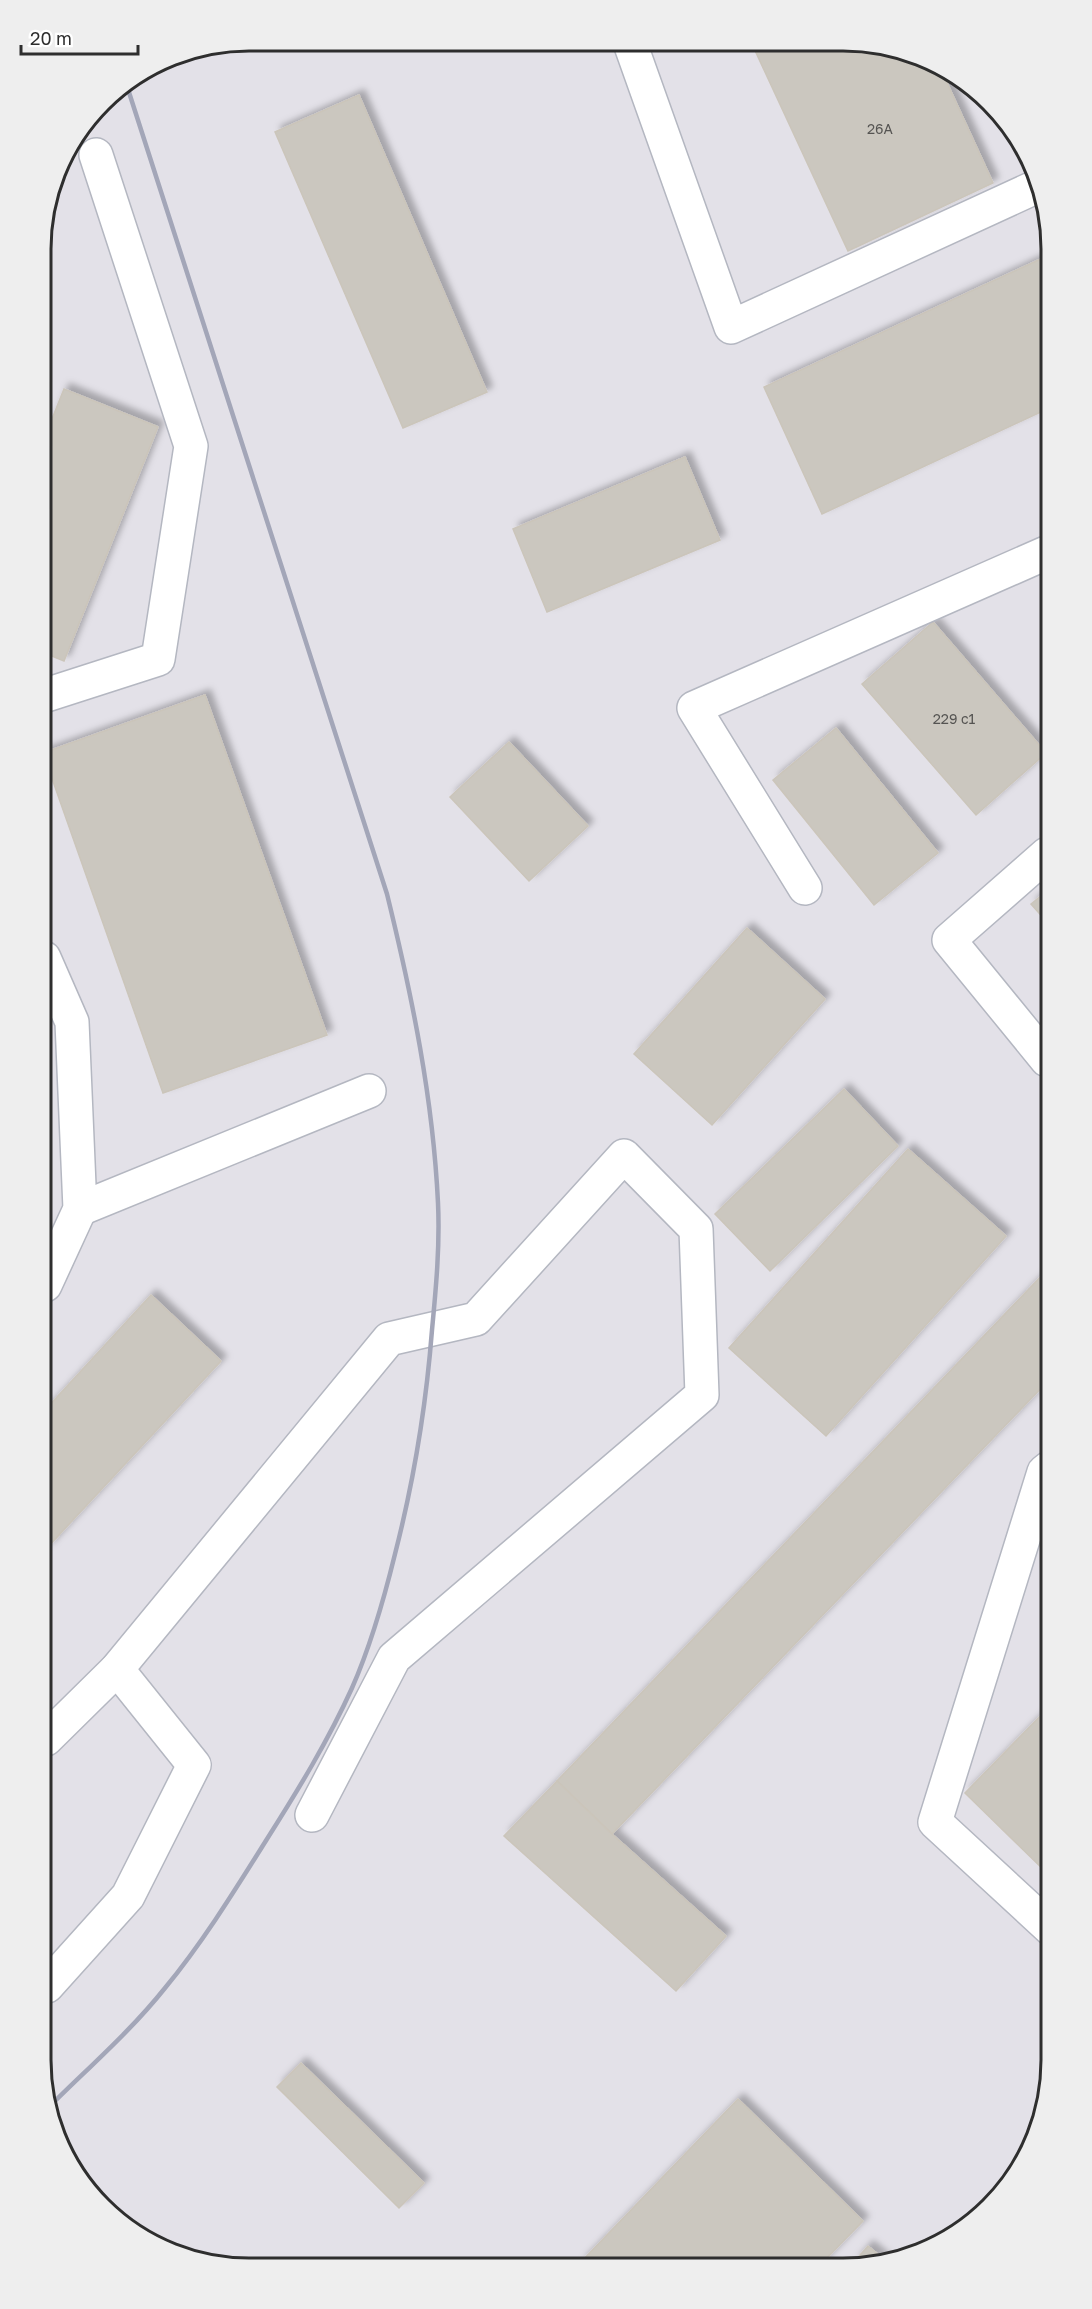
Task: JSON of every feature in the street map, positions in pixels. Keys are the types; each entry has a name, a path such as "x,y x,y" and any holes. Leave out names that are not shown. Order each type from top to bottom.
{"lane":[{"path":"633,51 731,327 1031,189"},
{"path":"51,693 158,658 190,446 96,155"},
{"path":"805,888 694,708 1041,555"},
{"path":"1041,859 949,940 1041,1053"},
{"path":"51,974 72,1022 80,1209 51,1272"},
{"path":"80,1209 369,1091"},
{"path":"51,1734 117,1669 389,1339 477,1319 624,1156 696,1229 702,1395 394,1658 312,1815"},
{"path":"1041,1482 935,1822 1041,1921"},
{"path":"51,1982 128,1896 194,1765 117,1669"}],"shaded area":[{"path":"249,51 856,51 882,55 931,71 974,100 1000,128 1014,150 1026,173 1034,198 1041,249 1041,2073 1037,2099 1021,2148 1000,2181 974,2209 953,2225 931,2238 894,2251 843,2258 236,2258 210,2254 161,2238 118,2209 84,2170 71,2148 58,2111 51,2060 51,236 58,198 71,161 92,128 109,109 139,84 173,66 223,53"}],"building":[{"path":"755,51 856,51 907,62 946,80 993,183 848,251"},
{"path":"359,95 487,392 403,428 275,132"},
{"path":"1041,259 1041,412 822,514 764,387"},
{"path":"64,389 158,427 64,661 51,656 51,422"},
{"path":"685,457 720,540 547,612 513,529"},
{"path":"933,622 1041,747 1041,757 976,815 862,684"},
{"path":"205,695 327,1035 163,1093 51,776 51,750"},
{"path":"836,728 938,853 874,905 773,780"},
{"path":"509,742 588,826 529,881 450,797"},
{"path":"1041,896 1041,915 1031,904"},
{"path":"747,928 825,999 712,1125 634,1054"},
{"path":"844,1089 898,1146 770,1271 715,1214"},
{"path":"908,1149 1006,1236 826,1436 729,1348"},
{"path":"1041,1276 1041,1388 612,1834 557,1781"},
{"path":"151,1295 221,1361 51,1544 51,1403"},
{"path":"1041,1715 1041,1867 965,1793"},
{"path":"557,1781 612,1834 726,1936 676,1991 504,1836"},
{"path":"301,2063 424,2183 399,2208 277,2087"},
{"path":"738,2099 863,2221 827,2258 585,2258"},
{"path":"868,2246 878,2254 869,2256 859,2257"}],"railway":[{"path":"56,2100 137,2020 192,1952 231,1896 301,1784 352,1688 382,1605 413,1471 426,1387 438,1251 438,1203 426,1086 413,1009 387,894 129,92"}]}
